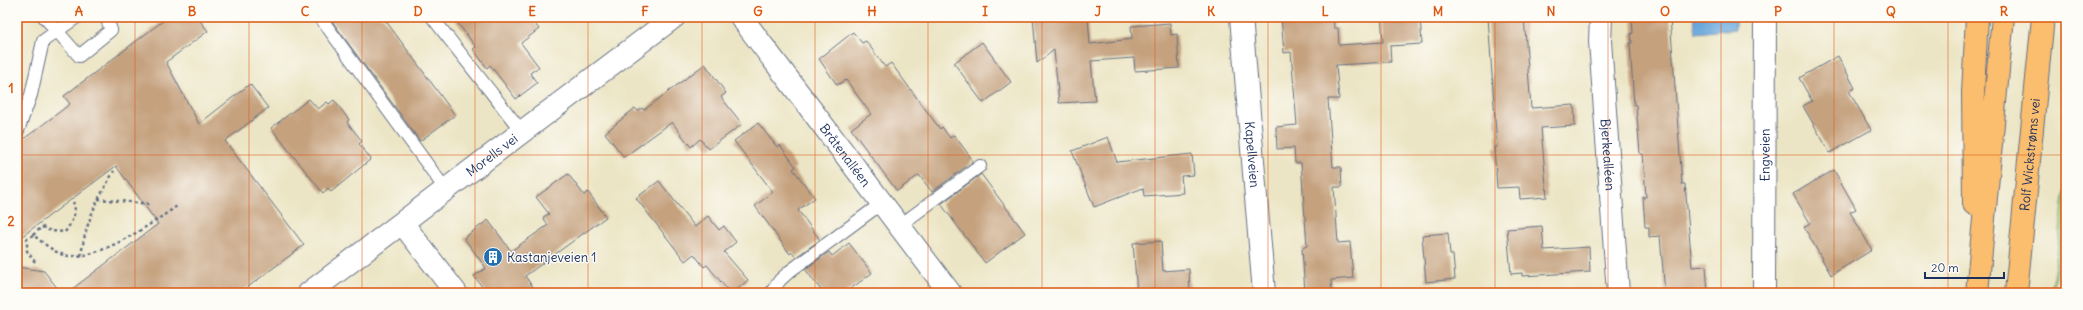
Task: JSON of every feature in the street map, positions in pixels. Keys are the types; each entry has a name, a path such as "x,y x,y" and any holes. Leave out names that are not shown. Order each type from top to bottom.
{"highway":[{"path":"1976,293 1973,92 1977,17"},
{"path":"1976,293 2003,17"},
{"name":"Rolf Wickstrøms vei","path":"2016,293 2043,17"}],"street":[{"name":"Morells vei","path":"309,293 403,224 674,17"},
{"name":"Bråtenalléen","path":"741,17 950,293"},
{"name":"Kapellveien","path":"1241,17 1264,293"},
{"name":"Bjerkealléen","path":"1602,17 1600,41 1618,293"},
{"name":"Engveien","path":"1764,293 1765,17"},
{"path":"403,224 456,293"}],"lane":[{"path":"44,17 80,56 111,30 106,17"},
{"path":"17,133 31,95 43,41 77,17"},
{"path":"320,17 446,190"},
{"path":"432,17 522,133"},
{"path":"899,226 980,166"},
{"path":"771,293 780,280 790,271 882,203"}],"path":[{"path":"81,256 84,231 98,199 114,171"},
{"path":"98,199 150,204"},
{"path":"35,262 27,251 27,238 42,227 51,231 65,232 72,222 76,207 73,202"},
{"path":"33,235 60,254 86,256 136,233 177,206"},
{"path":"2062,293 2066,269"}],"green space":[{"path":"2066,177 2066,214 2052,293 2050,293 2059,240"}],"water":[{"path":"1694,17 1735,17 1735,29 1696,33"}],"building":[{"path":"168,17 197,17 208,31 166,62 199,124 250,84 268,108 225,141 304,245 240,293 67,293 158,224 116,166 17,240 17,144 70,104 64,96"},
{"path":"329,17 383,17 455,115 420,141"},
{"path":"453,17 530,17 539,29 521,43 539,67 530,73 537,83 516,99 490,65 487,68 473,49 476,47"},
{"path":"1033,17 1088,17 1090,44 1132,39 1131,26 1170,23 1171,35 1177,34 1179,68 1135,71 1134,58 1091,61 1095,101 1059,103 1054,50 1037,63"},
{"path":"1281,17 1333,17 1334,28 1338,28 1339,45 1383,42 1381,17 1420,17 1422,44 1390,46 1391,62 1336,65 1339,99 1328,99 1333,167 1341,167 1342,187 1334,187 1338,243 1350,242 1353,278 1331,280 1332,293 1305,293 1302,248 1307,246 1301,163 1295,163 1294,148 1277,149 1276,127 1297,125 1291,52 1284,53"},
{"path":"1488,17 1524,17 1531,108 1574,105 1575,126 1541,128 1547,197 1520,199 1519,187 1497,188 1494,147 1497,147"},
{"path":"1632,17 1670,17 1682,184 1685,184 1692,267 1706,266 1708,293 1665,293 1660,236 1649,237 1649,227 1645,227 1643,197 1646,197 1643,154 1640,154 1636,105 1634,105 1630,43 1632,43 1631,33 1633,33"},
{"path":"853,32 862,43 866,41 885,67 891,63 940,129 942,127 950,138 954,135 972,159 972,162 932,192 919,175 897,191 851,129 871,114 846,80 837,85 819,59"},
{"path":"982,42 1011,82 983,103 954,63"},
{"path":"1838,56 1855,88 1849,91 1871,130 1830,153 1803,106 1812,101 1799,78"},
{"path":"705,64 726,93 721,97 742,124 709,149 700,139 691,147 672,122 624,157 605,133 635,108 638,111 642,108 644,110"},
{"path":"309,99 318,109 327,102 329,104 334,100 349,120 347,122 362,141 359,144 371,159 331,192 328,188 323,193 271,128"},
{"path":"758,123 777,147 780,145 796,167 793,169 815,198 798,210 820,240 796,257 792,252 790,254 755,206 773,192 734,141"},
{"path":"1108,137 1117,162 1192,154 1194,175 1181,176 1183,193 1144,196 1143,188 1094,207 1072,151"},
{"path":"1834,170 1856,209 1850,212 1872,250 1831,275 1804,227 1810,223 1793,194"},
{"path":"568,174 584,195 588,192 606,217 525,276 537,293 487,293 474,276 486,268 464,238 488,220 511,251 548,225 543,217 549,214 536,197"},
{"path":"981,174 1025,233 985,263 941,204"},
{"path":"659,181 695,227 708,216 719,230 724,226 736,242 724,252 748,280 733,293 730,293 707,265 704,267 694,254 685,261 636,198"},
{"path":"1542,226 1544,250 1589,247 1590,272 1522,276 1522,273 1511,274 1507,229"},
{"path":"1448,233 1450,255 1453,255 1455,279 1426,282 1422,235"},
{"path":"1161,241 1163,271 1189,269 1190,293 1137,293 1133,243"},
{"path":"849,243 872,273 845,293 823,293 805,269 829,252 832,256"},
{"path":"17,267 44,271 61,293 17,293"}],"place":[{"name":"Kastanjeveien 1","path":"493,257"}]}
